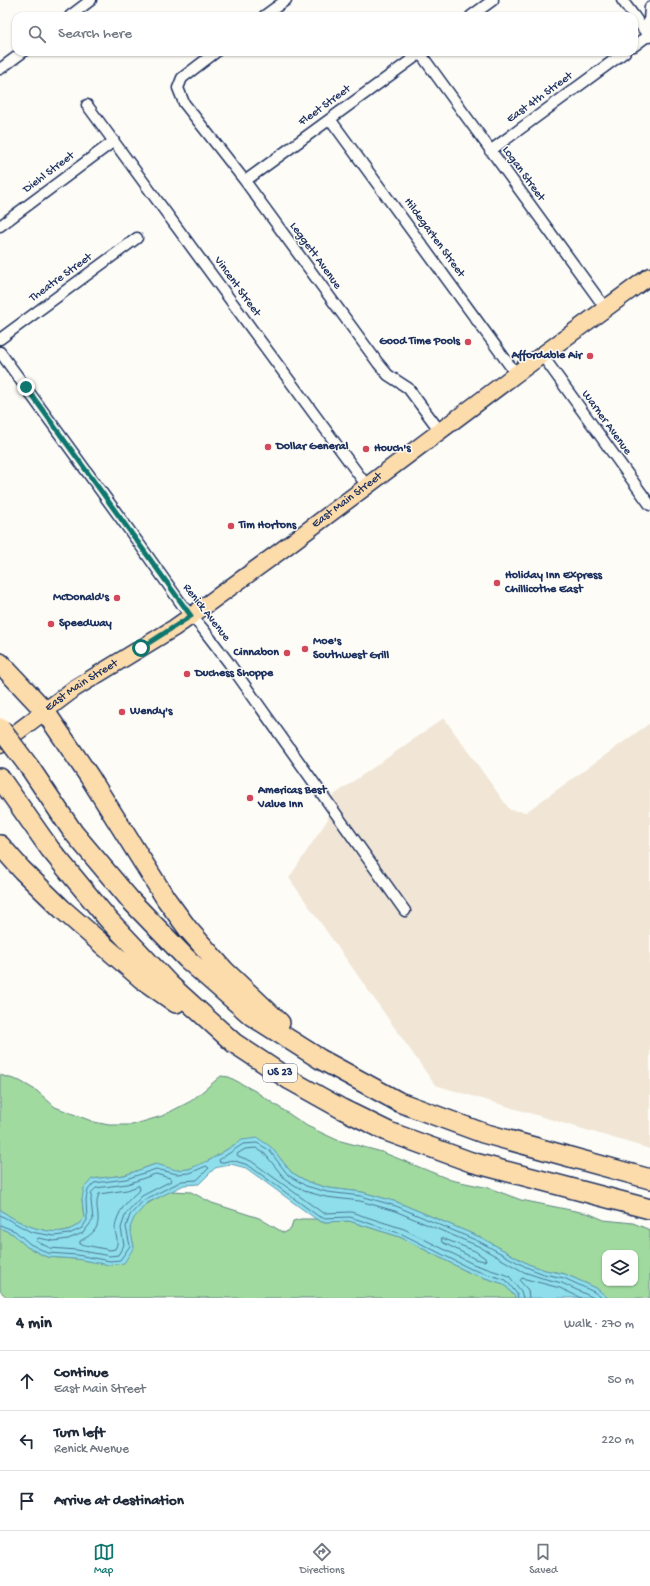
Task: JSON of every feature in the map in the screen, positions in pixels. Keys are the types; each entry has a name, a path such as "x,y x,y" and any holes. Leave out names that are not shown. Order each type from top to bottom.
{"highway":[{"path":"0,663 44,710 89,776 166,899 188,929 225,970 262,1007 320,1059"},
{"name":"US 23","path":"0,728 30,768 73,832 132,902 187,959 252,1016 320,1059 399,1102 483,1133 650,1179"},
{"name":"US 23","path":"4,783 50,849 107,918 170,985 234,1042 290,1080 342,1109 389,1132 470,1162 650,1209"},
{"path":"0,845 22,870 62,909 142,979 234,1042"}],"main road":[{"name":"East Main Street","path":"0,745 44,710 74,689 191,616 650,276"}],"street":[{"path":"75,12 91,0"},
{"path":"270,12 286,0"},
{"path":"476,12 493,0"},
{"path":"622,0 631,12"},
{"path":"649,36 650,7"},
{"path":"638,21 649,36"},
{"path":"638,43 649,36"},
{"path":"0,69 18,56"},
{"name":"Leggett Avenue","path":"211,56 182,78 178,88 184,103 245,181 378,363 388,374 408,388 440,431"},
{"name":"Fleet Street","path":"245,181 417,56"},
{"name":"Logan Street","path":"423,56 606,308"},
{"name":"East 4th Street","path":"490,150 619,56"},
{"name":"Vincent Street","path":"86,105 367,486"},
{"name":"Hildegarten Street","path":"330,119 516,374"},
{"name":"Diehl Street","path":"0,226 114,141"},
{"name":"Theatre Street","path":"0,339 137,238"},
{"name":"Renick Avenue","path":"0,352 191,616 203,629 228,663 405,911"},
{"name":"Warner Avenue","path":"542,355 650,505"}],"shaded area":[{"path":"444,718 510,810 526,812 650,723 650,1149 435,1085 289,878 328,819 331,797"}],"green space":[{"path":"0,1075 20,1081 37,1091 55,1107 94,1122 109,1125 132,1125 162,1116 191,1101 221,1076 229,1077 255,1091 307,1126 337,1140 382,1152 451,1180 489,1188 521,1200 590,1214 604,1220 633,1223 650,1230 650,1298 608,1298 596,1288 565,1274 545,1270 528,1264 482,1238 397,1202 362,1192 328,1188 308,1182 291,1172 271,1147 242,1140 210,1160 189,1169 176,1171 156,1164 125,1175 92,1179 82,1199 84,1218 78,1225 70,1229 53,1232 35,1228 26,1225 0,1209"},
{"path":"171,1191 191,1192 212,1203 259,1218 284,1233 291,1229 293,1221 301,1219 316,1219 322,1222 349,1221 400,1237 470,1273 504,1284 516,1298 8,1298 0,1291 0,1228 13,1234 27,1247 47,1257 76,1259 134,1247 130,1228 135,1215 152,1201"}],"water":[{"path":"258,1138 271,1147 291,1172 308,1182 328,1188 362,1192 397,1202 482,1238 528,1264 545,1270 565,1274 596,1288 608,1298 516,1298 504,1284 470,1273 400,1237 349,1221 322,1222 246,1168 231,1164 215,1168 199,1184 184,1185 147,1203 134,1218 130,1228 134,1247 124,1263 110,1265 76,1259 47,1257 27,1247 13,1234 0,1228 0,1209 18,1221 35,1228 53,1232 70,1229 78,1225 84,1218 82,1199 84,1188 92,1179 125,1175 156,1164 176,1170 189,1169 210,1160 242,1140"}],"place":[{"name":"Good Time Pools","path":"468,342"},
{"name":"Affordable Air","path":"590,356"},
{"name":"Dollar General","path":"268,447"},
{"name":"Houch's","path":"366,449"},
{"name":"Tim Hortons","path":"231,526"},
{"name":"Holiday Inn Express Chillicothe East","path":"497,583"},
{"name":"McDonald's","path":"117,598"},
{"name":"Speedway","path":"51,624"},
{"name":"Moe's Southwest Grill","path":"305,649"},
{"name":"Cinnabon","path":"287,653"},
{"name":"Duchess Shoppe","path":"187,674"},
{"name":"Wendy's","path":"122,712"},
{"name":"Americas Best Value Inn","path":"250,798"}],"route":[{"path":"26,387 191,616 141,648"}]}
